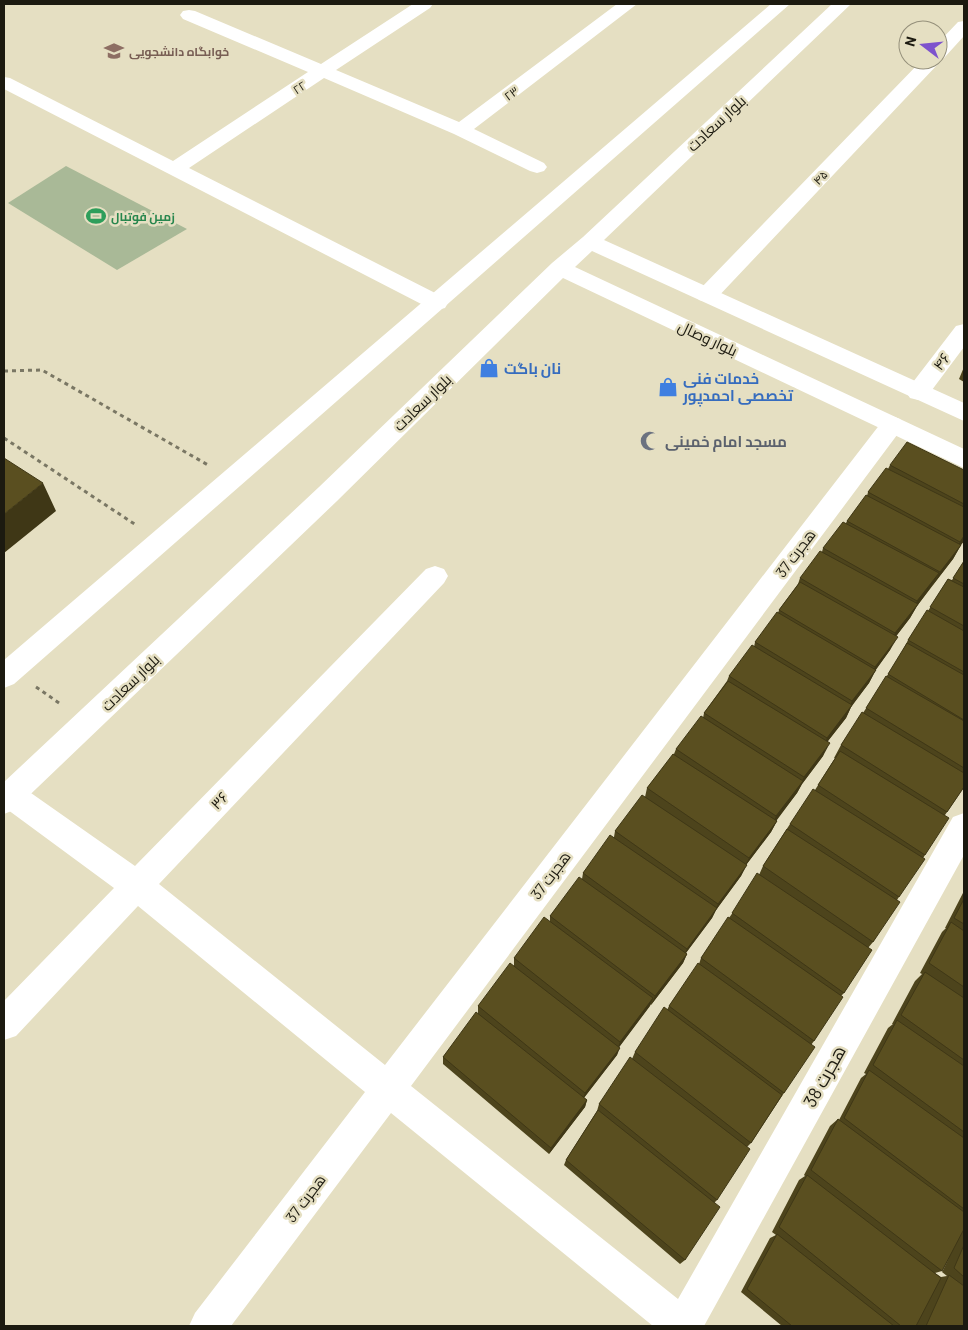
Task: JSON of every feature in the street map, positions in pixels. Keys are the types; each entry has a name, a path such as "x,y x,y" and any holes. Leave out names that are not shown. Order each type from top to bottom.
{"street":[{"path":"208,4 189,15 461,130 537,167"},
{"name":"۲۲","path":"174,169 424,4"},
{"name":"۲۳","path":"461,130 628,4"},
{"path":"8,672 781,4"},
{"name":"بلوار سعادت","path":"7,798 328,494 560,268 590,242 842,4"},
{"path":"948,43 964,26"},
{"name":"۴۵","path":"708,295 922,70"},
{"path":"4,82 437,303"},
{"path":"590,242 964,413"},
{"name":"بلوار وصال","path":"560,268 964,459"},
{"name":"۴۶","path":"918,392 964,331"},
{"name":"هجرت 37","path":"208,1326 892,425"},
{"name":"۳۶","path":"4,1024 435,576"},
{"path":"7,798 137,886 682,1326"},
{"name":"هجرت 38","path":"682,1326 964,826"}],"path":[{"path":"4,371 42,370 210,466 203,472"},
{"path":"4,438 141,528"},
{"path":"8,672 87,722"}],"green space":[{"name":"زمین فوتبال","path":"66,166 187,229 117,270 8,203"}],"building":[{"path":"907,442 964,470 964,504 890,465"},
{"path":"4,458 43,483 4,514"},
{"path":"886,468 964,507 964,536 960,542 868,492"},
{"path":"866,495 961,545 940,572 847,521"},
{"path":"843,522 939,573 917,601 823,548"},
{"path":"820,551 918,604 895,633 800,578"},
{"path":"964,561 964,584 953,578"},
{"path":"948,579 964,587 964,626 930,607"},
{"path":"800,582 898,637 875,667 779,610"},
{"path":"927,610 964,631 964,672 908,640"},
{"path":"777,612 876,670 852,701 755,642"},
{"path":"907,643 964,675 964,720 888,674"},
{"path":"752,645 852,705 827,738 729,676"},
{"path":"886,676 964,721 964,768 866,708"},
{"path":"728,681 830,743 804,777 704,713"},
{"path":"862,712 964,773 964,787 947,812 841,745"},
{"path":"701,716 803,781 776,816 676,749"},
{"path":"840,751 949,818 925,855 818,785"},
{"path":"673,754 777,821 749,858 647,788"},
{"path":"813,789 925,859 899,897 790,824"},
{"path":"642,795 747,865 718,904 615,831"},
{"path":"787,829 900,902 873,942 763,866"},
{"path":"610,835 717,908 687,949 583,873"},
{"path":"757,873 872,950 844,993 732,913"},
{"path":"579,877 687,954 655,996 550,916"},
{"path":"964,899 964,924 954,918"},
{"path":"544,917 653,998 620,1042 514,958"},
{"path":"728,917 843,997 814,1041 701,958"},
{"path":"951,922 964,931 964,987 929,963"},
{"path":"510,963 620,1048 585,1093 478,1006"},
{"path":"698,963 815,1047 784,1093 669,1006"},
{"path":"925,972 964,998 964,1060 901,1015"},
{"path":"664,1007 782,1095 751,1143 635,1052"},
{"path":"476,1012 587,1100 551,1148 443,1057"},
{"path":"897,1020 964,1066 964,1132 873,1065"},
{"path":"630,1057 750,1149 717,1200 599,1104"},
{"path":"869,1070 964,1138 964,1209 844,1118"},
{"path":"598,1110 720,1207 685,1260 566,1160"},
{"path":"838,1119 964,1212 964,1229 942,1271 811,1170"},
{"path":"807,1175 941,1278 916,1326 901,1326 779,1227"},
{"path":"777,1234 894,1326 792,1326 747,1289"},
{"path":"964,1245 964,1277 954,1268"},
{"path":"949,1275 964,1286 964,1326 926,1326"}],"place":[{"name":"خوابگاه دانشجویی","path":"114,51"},
{"name":"زمین فوتبال","path":"96,216"},
{"name":"نان باگت","path":"489,368"},
{"name":"خدمات فنی تخصصی احمدپور","path":"668,387"},
{"name":"مسجد امام خمینی","path":"650,441"}]}
